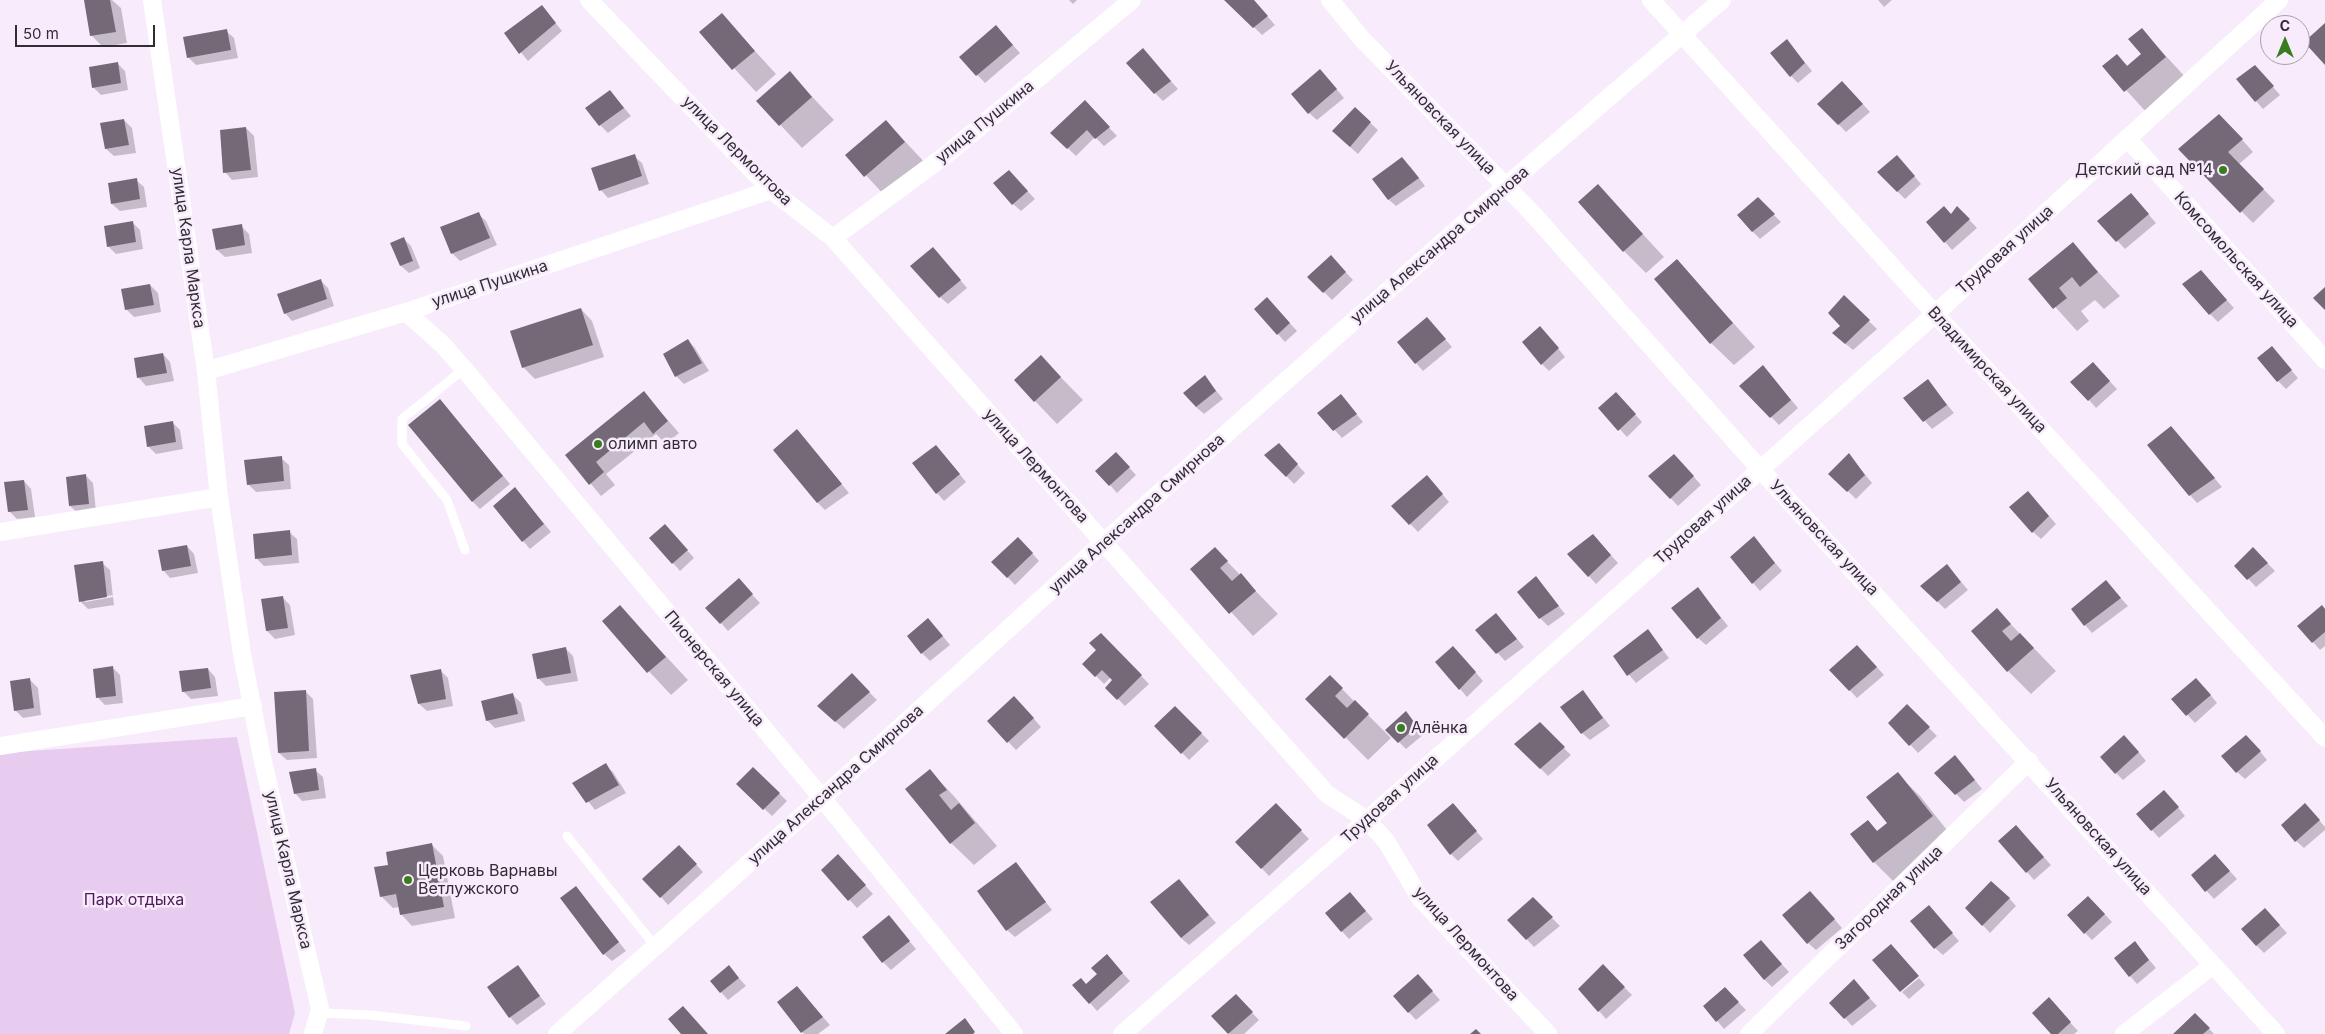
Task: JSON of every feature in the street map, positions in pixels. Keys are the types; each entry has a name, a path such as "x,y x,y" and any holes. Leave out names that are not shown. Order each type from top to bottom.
{"street":[{"name":"улица Карла Маркса","path":"152,0 206,371 218,497 242,654 262,757 320,1012"},
{"name":"улица Лермонтова","path":"589,0 771,190 833,238 1327,794 1367,820 1386,841 1420,898 1548,1034"},
{"name":"улица Пушкина","path":"833,238 948,154 1132,0"},
{"name":"Ульяновская улица","path":"1330,0 1362,39 1506,186 1760,469 2029,761 2276,1034"},
{"name":"Владимирская улица","path":"1651,0 1934,314 2325,738"},
{"name":"улица Александра Смирнова","path":"558,1034 1104,542 1506,186 1722,0"},
{"name":"Трудовая улица","path":"1122,1034 1367,820 1934,314 2279,0"},
{"name":"Комсомольская улица","path":"2127,138 2325,360"},
{"name":"улица Пушкина","path":"206,371 406,312 771,190"},
{"name":"Пионерская улица","path":"406,312 444,346 464,369 822,798 1014,1034"},
{"path":"0,532 218,497"},
{"path":"0,746 253,706"},
{"name":"Загородная улица","path":"1749,1034 2029,761"},
{"path":"2124,1034 2213,966"},
{"path":"313,1034 320,1012"}],"lane":[{"path":"464,369 402,419 402,444 447,500 465,550"},
{"path":"567,836 656,946"},
{"path":"320,1012 370,1015 466,1026"}],"green space":[{"name":"Парк отдыха","path":"237,737 295,1013 289,1034 0,1034 0,753"}],"building":[{"path":"84,0 110,0 116,32 90,36"},
{"path":"1224,0 1254,0 1268,16 1253,28"},
{"path":"542,5 556,23 519,54 504,33"},
{"path":"722,13 755,51 732,70 699,32"},
{"path":"2325,23 2325,65 2310,49 2310,37"},
{"path":"996,25 1013,45 976,76 959,57"},
{"path":"2142,28 2166,57 2124,92 2102,66 2117,54 2127,66 2141,54 2128,39"},
{"path":"227,29 231,50 187,58 183,37"},
{"path":"1787,39 1805,63 1790,77 1770,53"},
{"path":"1143,48 1171,81 1154,94 1126,63"},
{"path":"118,62 121,83 92,88 89,67"},
{"path":"2255,65 2274,86 2255,102 2236,79"},
{"path":"1320,69 1337,89 1308,114 1291,94"},
{"path":"790,71 812,97 779,126 756,101"},
{"path":"1842,81 1863,104 1838,125 1817,104"},
{"path":"610,90 624,108 599,126 585,108"},
{"path":"1085,100 1110,127 1095,139 1087,130 1067,149 1050,133"},
{"path":"1355,107 1371,122 1350,147 1332,131"},
{"name":"Детский сад №14","path":"2219,114 2243,139 2228,152 2264,189 2240,213 2178,149"},
{"path":"124,119 129,145 105,149 100,123"},
{"path":"886,120 905,142 864,177 845,155"},
{"path":"246,127 251,170 223,173 220,130"},
{"path":"635,154 642,176 599,191 591,168"},
{"path":"1897,155 1915,176 1897,192 1877,172"},
{"path":"1402,157 1419,178 1388,200 1372,179"},
{"path":"1009,170 1028,191 1012,205 993,183"},
{"path":"137,178 140,199 111,204 108,183"},
{"path":"1598,184 1643,234 1623,252 1578,202"},
{"path":"2131,193 2149,214 2116,242 2097,221"},
{"path":"1758,197 1775,214 1752,232 1737,215"},
{"path":"1944,206 1951,214 1957,206 1970,219 1944,243 1926,222"},
{"path":"479,212 490,238 451,254 440,227"},
{"path":"133,221 136,242 107,247 104,226"},
{"path":"242,224 245,245 216,250 212,229"},
{"path":"404,237 413,261 400,266 390,243"},
{"path":"2073,242 2098,272 2080,287 2072,277 2059,288 2067,298 2053,309 2028,279"},
{"path":"933,247 961,280 939,298 910,266"},
{"path":"1331,255 1346,272 1323,293 1307,277"},
{"path":"1677,259 1733,323 1710,344 1654,279"},
{"path":"2201,270 2227,300 2209,315 2182,284"},
{"path":"321,279 327,299 284,314 277,294"},
{"path":"150,284 154,305 125,310 121,289"},
{"path":"2325,287 2325,310 2313,298"},
{"path":"1844,295 1870,320 1845,344 1832,333 1840,326 1828,313"},
{"path":"1267,297 1290,323 1277,335 1254,309"},
{"path":"581,308 593,345 522,368 510,331"},
{"path":"1427,317 1446,339 1415,364 1397,342"},
{"path":"1540,326 1559,348 1541,365 1522,342"},
{"path":"688,339 702,363 675,377 663,354"},
{"path":"2272,346 2292,370 2277,382 2257,358"},
{"path":"163,353 167,373 137,378 134,358"},
{"path":"1041,355 1061,377 1034,402 1014,380"},
{"path":"2093,362 2110,381 2088,401 2070,382"},
{"path":"1763,365 1791,400 1770,418 1739,386"},
{"path":"1205,375 1216,391 1196,407 1183,393"},
{"path":"1928,379 1947,405 1923,422 1903,398"},
{"name":"олимп авто","path":"644,391 668,421 653,434 644,422 596,462 604,472 589,485 565,455"},
{"path":"1616,392 1636,414 1618,431 1598,408"},
{"path":"1341,394 1357,414 1333,431 1317,413"},
{"path":"440,399 503,476 472,502 408,425"},
{"path":"173,421 176,442 147,447 144,426"},
{"path":"2171,426 2215,478 2189,496 2147,445"},
{"path":"797,429 842,484 817,503 773,450"},
{"path":"1279,443 1298,464 1286,477 1264,455"},
{"path":"936,445 960,474 936,494 912,463"},
{"path":"1116,452 1130,467 1109,486 1095,471"},
{"path":"1849,453 1865,475 1847,492 1828,474"},
{"path":"1674,454 1694,476 1670,499 1648,476"},
{"path":"282,456 284,481 247,485 244,460"},
{"path":"86,474 89,504 69,506 66,477"},
{"path":"1427,475 1443,494 1409,525 1391,506"},
{"path":"24,480 28,510 8,512 4,482"},
{"path":"515,487 544,524 522,542 493,506"},
{"path":"2028,491 2049,516 2032,533 2009,507"},
{"path":"665,524 688,550 672,564 649,538"},
{"path":"290,530 292,555 255,559 253,534"},
{"path":"1593,534 1611,555 1588,577 1567,554"},
{"path":"1754,536 1775,563 1752,584 1730,557"},
{"path":"1018,537 1033,553 1007,578 991,562"},
{"path":"187,545 191,566 162,571 158,550"},
{"path":"1215,547 1228,561 1220,568 1232,581 1241,573 1256,591 1229,614 1190,569"},
{"path":"2253,547 2268,563 2247,580 2234,566"},
{"path":"103,561 107,597 79,602 74,565"},
{"path":"1947,564 1961,582 1937,602 1920,586"},
{"path":"1536,576 1559,606 1539,619 1517,592"},
{"path":"739,578 753,594 720,624 705,608"},
{"path":"2106,580 2121,598 2084,626 2071,609"},
{"path":"1698,587 1721,618 1697,639 1671,608"},
{"path":"283,596 288,628 266,631 261,599"},
{"path":"620,605 666,657 647,673 602,621"},
{"path":"2322,605 2325,609 2325,632 2312,643 2297,626"},
{"path":"1997,608 2011,624 2002,631 2011,641 2020,633 2034,648 2007,672 1971,631"},
{"path":"1496,613 1517,639 1496,654 1475,630"},
{"path":"928,618 943,636 921,654 907,636"},
{"path":"1648,629 1663,650 1627,676 1613,656"},
{"path":"1101,633 1142,675 1117,700 1105,688 1112,680 1102,670 1095,677 1082,664 1096,650 1089,643"},
{"path":"1857,645 1877,667 1849,691 1829,670"},
{"path":"1453,646 1476,672 1459,690 1435,662"},
{"path":"566,647 571,673 537,679 532,654"},
{"path":"113,666 116,696 96,698 93,669"},
{"path":"208,668 211,688 182,692 179,671"},
{"path":"441,669 446,699 418,704 410,675"},
{"path":"852,673 870,692 835,722 817,706"},
{"path":"1330,675 1343,688 1335,696 1347,708 1355,700 1369,714 1344,739 1305,699"},
{"path":"30,678 34,708 14,711 10,681"},
{"path":"2196,678 2211,695 2186,716 2171,699"},
{"path":"306,690 309,751 278,753 274,692"},
{"path":"1583,690 1603,718 1581,734 1560,707"},
{"path":"513,693 518,714 486,721 481,701"},
{"path":"1014,696 1034,718 1007,743 987,721"},
{"path":"1907,704 1930,727 1909,746 1888,723"},
{"path":"1175,706 1202,733 1181,754 1154,726"},
{"name":"Алёнка","path":"1406,711 1417,726 1398,743 1385,730"},
{"path":"1540,722 1565,747 1540,769 1514,744"},
{"path":"2124,735 2139,752 2115,774 2100,757"},
{"path":"2246,735 2261,751 2236,773 2221,756"},
{"path":"1955,755 1975,780 1955,795 1934,773"},
{"path":"606,763 619,785 586,803 572,783"},
{"path":"753,767 780,793 763,810 736,784"},
{"path":"316,768 319,790 294,794 289,772"},
{"path":"930,769 947,790 939,795 951,810 959,803 975,823 950,844 905,789"},
{"path":"1898,772 1933,816 1873,863 1850,834 1868,820 1877,831 1887,823 1866,797"},
{"path":"2164,790 2179,807 2151,831 2136,814"},
{"path":"1276,803 1302,830 1261,869 1235,842"},
{"path":"1453,803 1477,831 1450,855 1427,825"},
{"path":"2305,803 2320,820 2295,842 2281,825"},
{"path":"2016,825 2044,857 2026,873 1998,841"},
{"name":"Церковь Варнавы Ветлужского","path":"432,843 444,907 400,915 396,894 380,897 374,867 388,865 386,852"},
{"path":"679,845 697,864 660,898 642,879"},
{"path":"838,854 866,885 848,901 821,870"},
{"path":"2215,854 2230,871 2205,892 2191,875"},
{"path":"1016,862 1046,902 1006,931 977,891"},
{"path":"1179,879 1209,915 1181,938 1150,902"},
{"path":"1991,881 2010,898 1982,926 1965,908"},
{"path":"576,886 619,942 603,955 560,898"},
{"path":"1810,891 1835,919 1807,944 1782,915"},
{"path":"1350,892 1366,911 1341,932 1325,913"},
{"path":"2088,896 2105,914 2084,934 2067,915"},
{"path":"1533,897 1553,917 1526,940 1507,920"},
{"path":"1929,905 1953,933 1934,949 1910,921"},
{"path":"2265,908 2280,925 2256,946 2241,929"},
{"path":"889,915 910,941 882,963 862,937"},
{"path":"1761,940 1782,964 1764,980 1743,955"},
{"path":"2135,941 2149,960 2129,977 2114,958"},
{"path":"1891,944 1919,976 1900,992 1872,960"},
{"path":"1107,954 1123,973 1089,1004 1072,985 1081,978 1086,984 1097,974 1091,968"},
{"path":"1603,964 1625,987 1598,1012 1578,989"},
{"path":"518,965 540,996 509,1018 487,987"},
{"path":"729,965 739,978 720,993 710,981"},
{"path":"1418,974 1433,991 1408,1013 1393,996"},
{"path":"1854,979 1870,998 1844,1019 1829,1003"},
{"path":"797,986 823,1017 801,1033 777,1002"},
{"path":"1725,987 1739,1002 1716,1022 1703,1006"},
{"path":"1236,994 1253,1012 1228,1034 1211,1016"},
{"path":"2049,997 2071,1022 2058,1034 2051,1034 2032,1013"},
{"path":"683,1006 708,1034 681,1034 668,1019"},
{"path":"2195,1013 2210,1028 2203,1034 2173,1034"},
{"path":"965,1018 975,1032 973,1034 945,1034"},
{"path":"1476,1029 1481,1034 1470,1034"}],"place":[{"name":"Детский сад №14","path":"2223,170"},
{"name":"олимп авто","path":"598,444"},
{"name":"Алёнка","path":"1401,728"},
{"name":"Церковь Варнавы Ветлужского","path":"408,880"}]}
